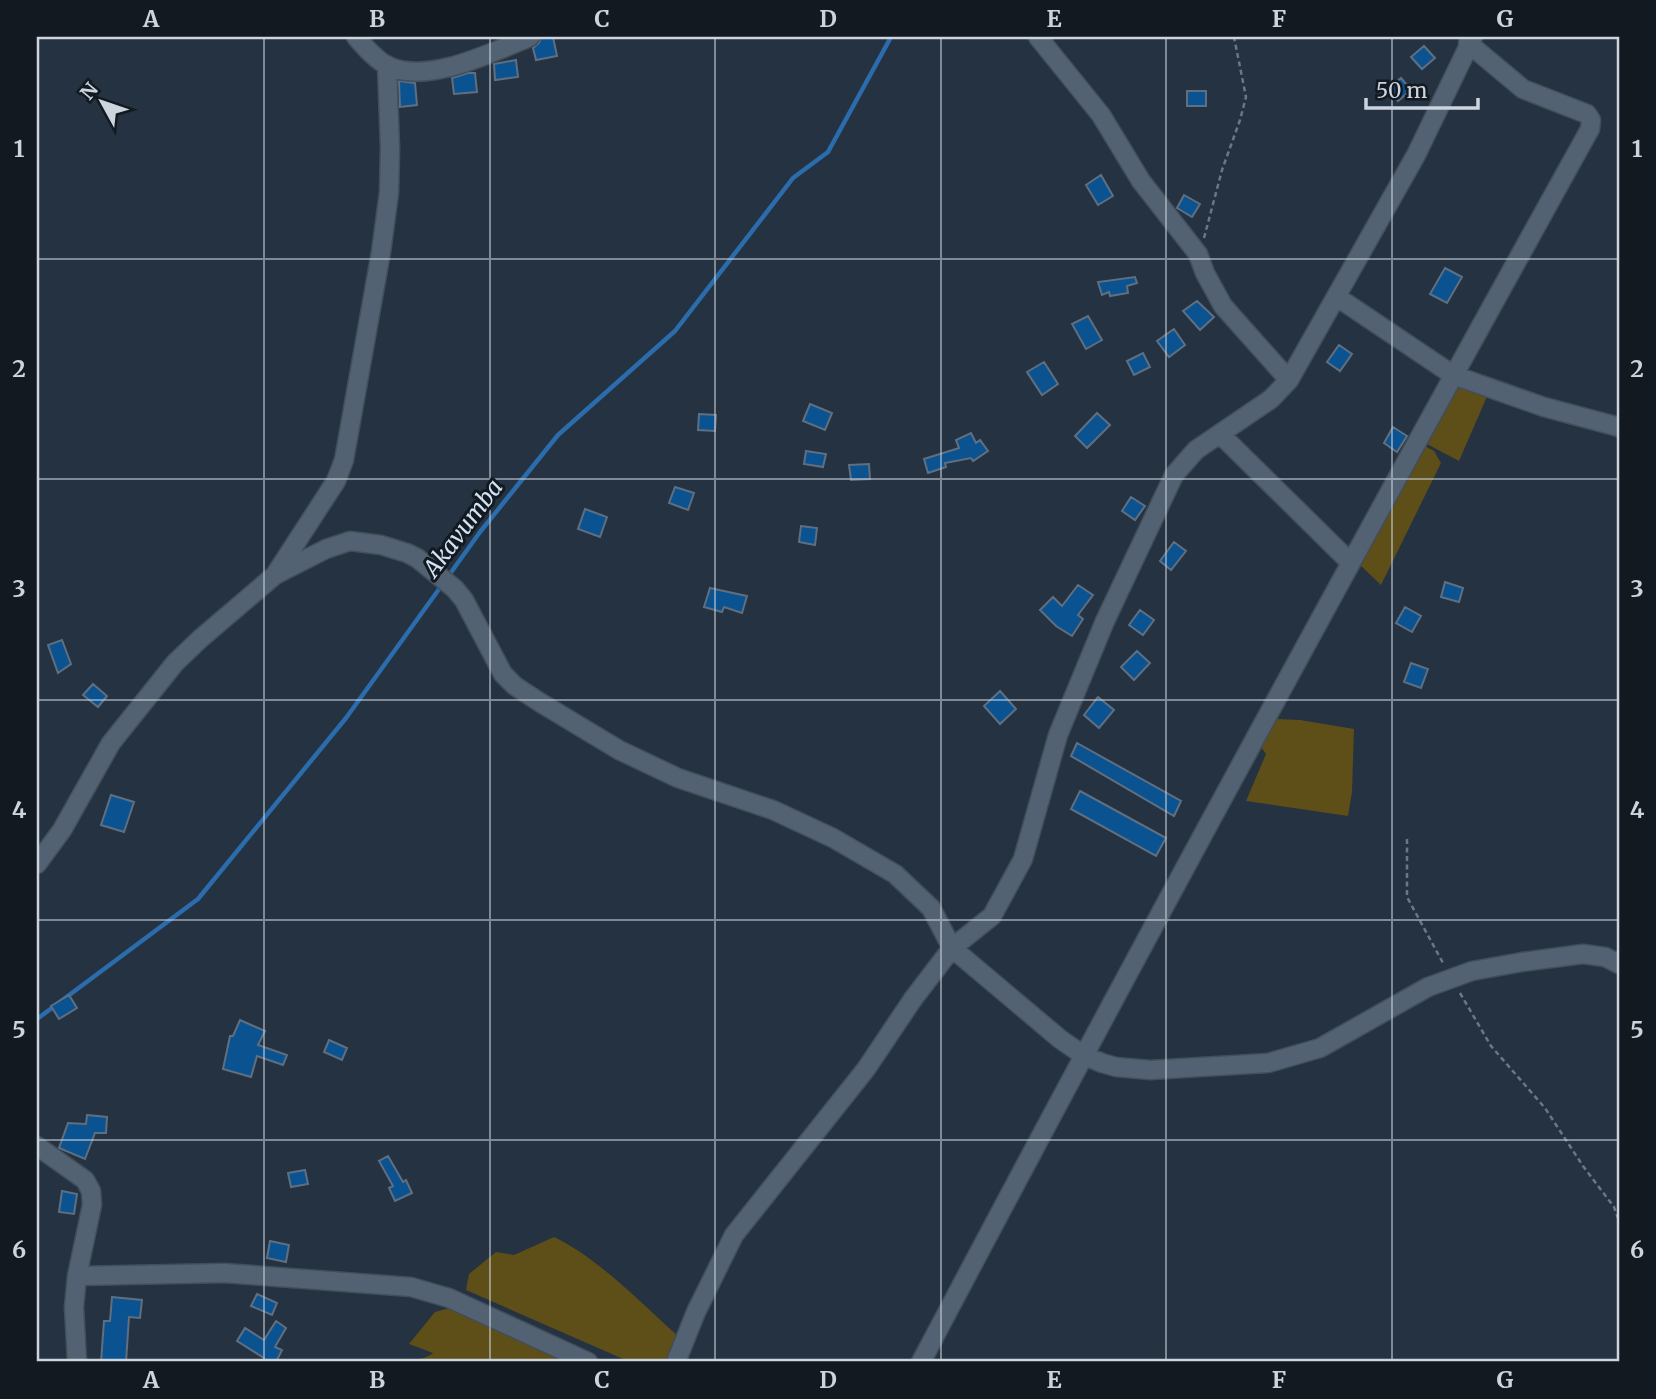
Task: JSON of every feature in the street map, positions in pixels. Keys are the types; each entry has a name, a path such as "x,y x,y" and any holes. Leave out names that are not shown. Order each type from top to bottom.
{"street":[{"path":"356,37 367,50 387,65 413,72 431,71 465,62 530,37"},
{"path":"1038,37 1101,115 1141,181 1198,254 1223,306 1289,380"},
{"path":"676,1362 696,1312 733,1235 866,1069 951,948 992,916 1023,859 1058,735 1105,621 1174,475 1196,450 1270,399 1289,380 1416,155 1470,40 1522,89 1581,110 1590,117 1591,124 1083,1055 921,1362"},
{"path":"275,575 336,481 344,460 389,193 387,65"},
{"path":"1337,297 1453,375 1544,407 1619,427"},
{"path":"1220,434 1351,563"},
{"path":"37,864 62,830 111,743 146,697 200,639 275,575 326,549 350,541 381,545 417,558 460,595 503,674 527,695 619,750 678,778 773,810 833,838 910,886 931,908 951,948 1060,1039 1083,1055 1116,1067 1150,1070 1268,1063 1320,1048 1428,988 1472,971 1570,955 1595,954 1619,964"},
{"path":"37,1146 85,1180 91,1191 92,1205 77,1276 74,1307 77,1362"},
{"path":"77,1276 224,1273 411,1287 449,1298 588,1362"}],"path":[{"path":"1198,254 1246,97 1234,37"},
{"path":"1407,839 1407,897 1491,1046 1545,1108 1614,1207 1619,1221"}],"shaded area":[{"path":"1458,385 1489,392 1459,461 1427,444 1426,439"},
{"path":"1423,445 1434,451 1441,463 1381,585 1359,564"},
{"path":"1278,719 1354,729 1352,792 1348,816 1246,801 1266,754 1260,746 1272,723"},
{"path":"554,1237 603,1269 678,1336 669,1362 630,1362 466,1290 469,1274 496,1252 514,1255"},
{"path":"453,1307 579,1362 406,1362 433,1353 409,1344 435,1312"}],"building":[{"path":"541,37 553,37 557,56 536,60 533,48"},
{"path":"1424,46 1435,58 1422,69 1411,57"},
{"path":"516,60 518,77 495,80 494,64"},
{"path":"475,73 477,92 454,94 452,78"},
{"path":"1401,78 1411,90 1398,101 1389,88"},
{"path":"399,81 415,83 417,105 400,107"},
{"path":"1187,91 1206,91 1206,106 1187,106"},
{"path":"1101,175 1113,196 1098,205 1086,185"},
{"path":"1184,195 1200,204 1192,217 1177,208"},
{"path":"1445,268 1462,277 1447,303 1430,294"},
{"path":"1135,277 1137,283 1127,286 1128,293 1110,296 1109,292 1102,295 1098,282"},
{"path":"1197,301 1214,317 1200,330 1183,311"},
{"path":"1088,316 1102,340 1086,349 1072,324"},
{"path":"1174,329 1185,345 1169,357 1157,341"},
{"path":"1339,345 1352,354 1340,371 1327,362"},
{"path":"1143,353 1150,367 1134,375 1127,361"},
{"path":"1044,362 1058,384 1042,395 1027,372"},
{"path":"810,404 832,413 825,430 803,421"},
{"path":"1097,413 1110,425 1087,448 1075,436"},
{"path":"699,414 716,415 715,431 698,430"},
{"path":"1393,427 1407,436 1397,452 1384,443"},
{"path":"971,433 976,443 980,440 988,451 973,461 971,458 945,463 946,467 928,473 924,459 959,448 956,440"},
{"path":"806,451 826,454 823,467 804,464"},
{"path":"869,464 870,479 851,480 849,465"},
{"path":"675,487 694,493 688,510 669,503"},
{"path":"1131,497 1145,506 1135,520 1122,511"},
{"path":"585,509 607,517 600,537 578,529"},
{"path":"801,526 817,528 815,545 799,542"},
{"path":"1174,542 1186,551 1171,570 1160,561"},
{"path":"1445,582 1463,588 1459,602 1441,597"},
{"path":"1078,585 1093,595 1078,615 1083,619 1072,636 1056,626 1040,610 1053,597 1062,606"},
{"path":"710,588 747,596 742,613 724,607 722,612 704,607"},
{"path":"1405,607 1421,616 1412,632 1396,623"},
{"path":"1140,610 1154,620 1143,635 1129,625"},
{"path":"62,640 71,664 58,673 48,645"},
{"path":"1137,651 1150,663 1134,680 1121,667"},
{"path":"1411,663 1428,669 1421,688 1404,682"},
{"path":"93,684 107,696 98,707 83,695"},
{"path":"1000,691 1016,709 1000,724 984,706"},
{"path":"1098,697 1114,710 1099,728 1084,715"},
{"path":"1077,743 1181,801 1174,816 1071,756"},
{"path":"1080,791 1166,838 1156,856 1071,809"},
{"path":"111,795 134,802 124,832 101,825"},
{"path":"69,995 77,1008 59,1019 51,1006"},
{"path":"240,1020 265,1031 258,1045 287,1055 283,1065 257,1056 251,1077 223,1069 230,1036 233,1036"},
{"path":"329,1040 347,1048 342,1060 324,1052"},
{"path":"87,1115 107,1117 106,1133 95,1133 85,1159 59,1148 68,1123 86,1124"},
{"path":"388,1156 412,1193 395,1201 389,1188 393,1186 379,1161"},
{"path":"305,1170 308,1184 291,1187 288,1173"},
{"path":"62,1191 77,1194 74,1214 59,1212"},
{"path":"270,1241 289,1245 286,1262 267,1258"},
{"path":"257,1294 277,1303 272,1315 251,1306"},
{"path":"112,1297 142,1300 140,1318 129,1317 126,1362 101,1362 104,1321 110,1321"},
{"path":"276,1321 286,1328 275,1347 282,1350 276,1362 263,1362 264,1358 237,1341 245,1328 264,1340"}],"waterway":[{"name":"Akavumba","path":"447,578 480,532 558,435 675,331 793,178 828,152 891,37"},
{"name":"Akavumba","path":"37,1019 198,899 346,718 442,585"}]}
